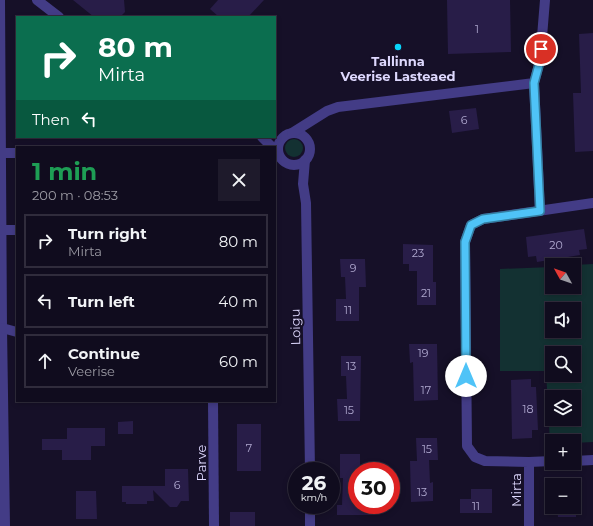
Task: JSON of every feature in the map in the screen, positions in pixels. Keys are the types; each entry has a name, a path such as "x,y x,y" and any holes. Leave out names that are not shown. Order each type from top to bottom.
{"street":[{"path":"0,0 2,419 5,526"},
{"path":"37,0 58,16"},
{"path":"540,211 534,83 540,61 545,0"},
{"path":"314,119 309,144 310,153 306,160 301,164 290,165 281,160 277,153 278,145 284,135 314,119 327,110 338,107 534,83"},
{"path":"284,135 302,136 309,144"},
{"path":"263,138 271,146"},
{"path":"1,153 16,153"},
{"name":"Loigu","path":"306,160 303,184 306,203 310,462"},
{"name":"Loigu","path":"290,165 303,184"},
{"name":"Mirta","path":"529,526 529,462 485,461 475,457 467,446 465,242 471,225 483,219 593,203"},
{"path":"2,230 16,230"},
{"path":"2,328 16,332"},
{"name":"Parve","path":"213,402 214,526"},
{"path":"581,461 593,460"},
{"path":"529,462 545,461"},
{"path":"310,514 310,526"}],"green space":[{"path":"294,139 300,142 303,148 300,154 294,157 288,154 285,148 288,142"},
{"path":"593,264 593,442 581,443 581,434 550,434 549,426 581,426 581,390 547,390 547,382 581,382 581,346 545,346 545,371 500,371 500,269 545,267 545,294 581,294 581,265"}],"building":[{"path":"73,0 124,0 125,12 121,16 93,16"},
{"path":"218,0 264,0 249,16 218,16 210,9"},
{"path":"447,0 510,0 511,52 448,54"},
{"path":"593,33 593,151 575,152 573,93 581,93 579,34"},
{"path":"476,108 479,129 452,133 449,111"},
{"path":"584,229 587,249 579,250 580,255 562,258 545,258 545,261 537,262 536,256 528,257 526,237"},
{"path":"403,244 433,245 433,282 436,282 436,305 417,305 417,271 409,271 409,264 403,264"},
{"path":"340,259 365,259 366,287 359,287 359,321 336,321 336,299 346,299 345,277 341,277"},
{"path":"409,344 437,344 438,400 414,401 413,362 410,363"},
{"path":"341,356 361,356 360,421 338,421 337,399 347,399 346,376 341,376"},
{"path":"531,379 531,387 536,387 538,430 532,430 532,438 512,439 511,380"},
{"path":"133,421 133,434 118,434 118,422"},
{"path":"237,424 261,424 261,471 237,471"},
{"path":"67,428 105,428 105,446 91,446 91,460 62,460 62,450 42,450 42,439 67,439"},
{"path":"416,438 437,438 438,460 429,460 430,483 433,482 433,501 411,502 410,461 417,461"},
{"path":"340,454 360,454 360,462 348,462 348,514 372,515 337,515 340,514 340,505 342,505 343,478 340,478"},
{"path":"165,469 188,469 189,501 181,501 177,507 170,507 153,490 154,501 147,501 147,504 126,504 126,502 122,502 122,486 165,486"},
{"path":"471,489 492,489 492,513 460,513 460,499 471,499"},
{"path":"76,491 96,491 97,519 76,519"},
{"path":"230,512 255,512 255,526 230,526"},
{"path":"558,514 576,514 576,517 558,517"}],"place":[{"name":"Tallinna Veerise Lasteaed","path":"398,47"}],"route":[{"path":"466,376 465,242 471,225 483,219 540,211 534,83 540,61 541,49"}]}
